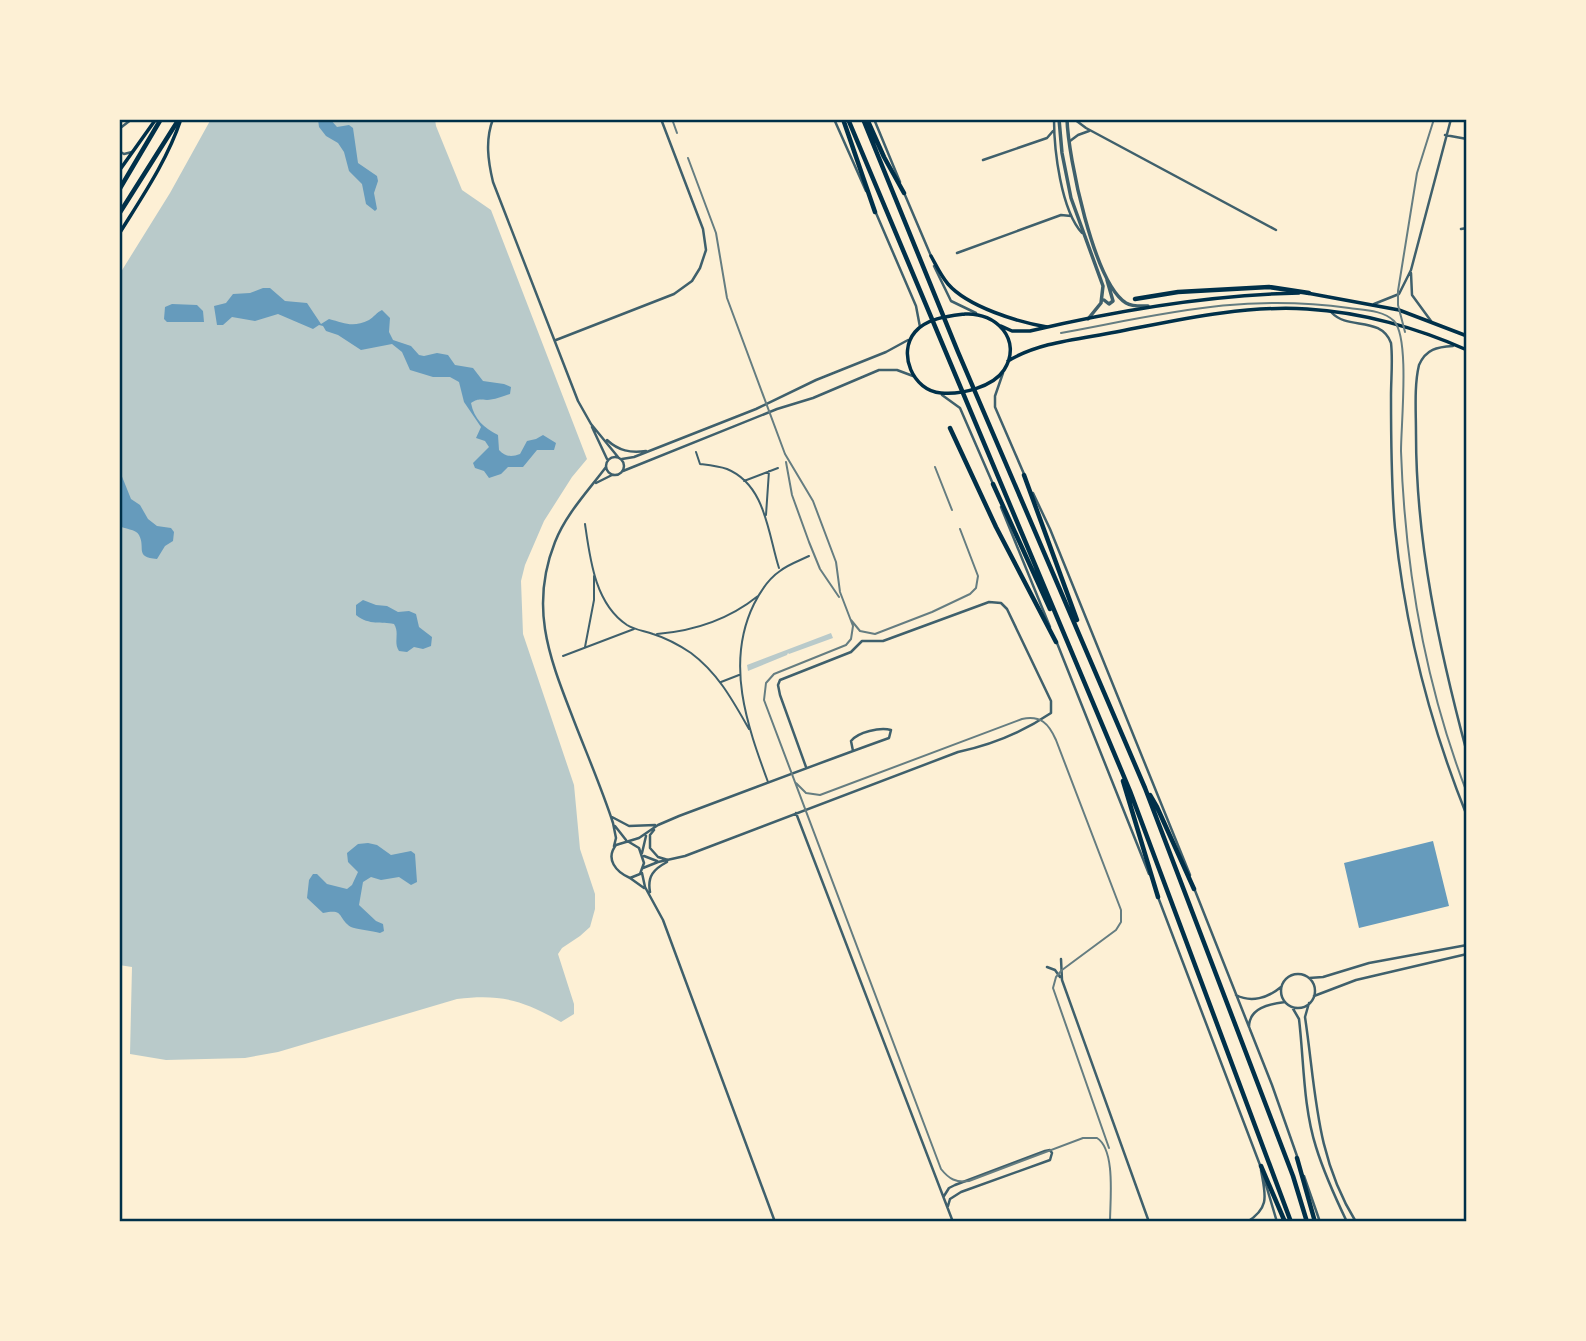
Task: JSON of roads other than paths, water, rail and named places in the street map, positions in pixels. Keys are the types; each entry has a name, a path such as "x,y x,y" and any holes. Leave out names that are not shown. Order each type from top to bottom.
{"main road":[{"path":"119,171 159,119"},
{"path":"119,190 159,119"},
{"path":"119,214 180,119"},
{"path":"119,234 163,162 172,145 180,119"},
{"path":"846,119 875,212"},
{"path":"846,119 1115,754 1167,886 1291,1222"},
{"path":"865,119 904,193"},
{"path":"865,119 944,318 1145,788 1293,1176 1307,1222"},
{"path":"931,256 948,285 963,297 1026,323 1049,327"},
{"path":"1135,299 1178,292 1269,287 1374,304 1431,321 1467,336"},
{"path":"1001,326 1009,343 1008,361 1003,372 990,382 963,391 940,393 925,388 913,376 908,357 911,338 920,327 944,318 975,313 990,317 1001,326 1022,332 1161,305 1226,296 1309,293"},
{"path":"1008,361 1033,348 1214,314 1307,309 1396,325 1467,350"},
{"path":"950,428 996,527 1056,642"},
{"path":"1024,475 1078,622 1081,637"},
{"path":"993,484 1060,630 1069,643"},
{"path":"1115,754 1158,897"},
{"path":"1145,788 1157,807 1194,889"},
{"path":"1297,1158 1318,1222"},
{"path":"1261,1166 1285,1222"}],"street":[{"path":"119,129 132,119"},
{"path":"493,119 488,139 493,182 578,401 608,460 606,467 572,512 555,541 544,576 543,623 551,661 614,823 628,842 636,845 642,854 661,862"},
{"path":"554,340 674,295 692,281 700,268 706,250 703,229 662,119"},
{"path":"834,119 916,306 920,327"},
{"path":"874,119 951,301 975,313"},
{"path":"1054,119 1055,142 1068,206 1071,216 1085,236"},
{"path":"1059,119 1065,171 1077,217 1100,278 1103,299 1099,308 1088,319"},
{"path":"1067,119 1079,197 1113,301 1109,304 1103,299"},
{"path":"1074,119 1276,230"},
{"path":"1431,321 1412,295 1411,270 1451,119"},
{"path":"983,160 1047,138 1054,130"},
{"path":"1069,143 1078,135 1092,130"},
{"path":"1446,135 1467,139"},
{"path":"1047,138 1055,142"},
{"path":"119,152 132,152"},
{"path":"1061,215 1068,206"},
{"path":"957,253 1061,215 1071,216"},
{"path":"1461,229 1467,228"},
{"path":"1374,304 1399,294 1411,270"},
{"path":"1104,272 1125,302 1137,306 1161,305"},
{"path":"1332,313 1338,318 1380,329 1387,334 1391,343 1394,503 1404,591 1415,654 1428,705 1467,816"},
{"path":"608,460 649,451 756,409 911,338"},
{"path":"1457,345 1431,349 1419,365 1416,460 1424,548 1437,636 1467,753"},
{"path":"593,484 879,370 897,370 913,376"},
{"path":"1003,372 997,386 995,407 1050,529 1179,844 1194,889 1272,1084 1297,1158"},
{"path":"940,393 960,408 993,484 1158,897 1261,1166 1277,1222"},
{"path":"591,424 620,458 624,465 623,471"},
{"path":"601,435 622,450 649,451"},
{"path":"696,452 700,464 725,468 738,475 754,494 766,516 780,570"},
{"path":"606,467 613,475"},
{"path":"743,481 778,468"},
{"path":"766,516 769,471"},
{"path":"584,648 594,600 594,575 585,524"},
{"path":"655,634 674,633 710,624 739,609 758,595 780,570 809,556"},
{"path":"594,575 614,614 628,626 655,634 692,654 720,682 750,729"},
{"path":"758,595 741,640 740,674 750,729 768,782"},
{"path":"630,878 661,862 957,752 978,748 1020,732 1051,713 1051,701 1007,609 1001,603 989,602 883,641 862,641 851,652 780,680 780,695 806,767"},
{"path":"563,656 635,628"},
{"path":"720,682 740,674"},
{"path":"613,847 648,833 659,825 806,767 853,751 889,738 892,732 887,728 858,734 851,741 853,751"},
{"path":"796,813 953,1222"},
{"path":"611,816 629,826 659,825"},
{"path":"614,823 616,838 611,855 615,868 651,895"},
{"path":"659,825 650,835 650,848 658,857 671,860"},
{"path":"648,833 642,854 645,887 663,920 775,1222"},
{"path":"651,895 649,882 654,870 671,860"},
{"path":"1236,995 1254,1000 1271,994 1281,987 1290,975 1323,977 1369,963 1467,945"},
{"path":"1356,1222 1334,1175 1319,1130 1305,1017 1309,1003 1314,996 1367,977 1467,954"},
{"path":"1061,959 1062,980"},
{"path":"1047,967 1055,970 1062,980 1149,1222"},
{"path":"1309,978 1314,986 1314,996"},
{"path":"1281,987 1281,995 1299,1019 1308,1110 1315,1146 1326,1178 1347,1222"},
{"path":"1249,1030 1249,1020 1256,1011 1285,1002"},
{"path":"1292,1007 1309,1003"},
{"path":"943,1198 949,1188 1051,1150 1050,1160 953,1196 948,1203 948,1210"},
{"path":"1247,1222 1259,1213 1265,1201 1261,1166"},
{"path":"937,1182 949,1188"}],"water":[{"path":"318,119 330,119 337,127 349,125 353,128 358,163 377,176 375,211 366,204 362,184 349,171 344,152 338,143 326,136 319,127"},
{"path":"270,288 285,301 307,303 321,324 329,319 358,324 382,310 390,318 389,332 393,340 411,346 419,355 448,355 455,365 473,368 483,381 511,387 510,394 471,403 480,422 498,435 501,452 509,456 520,454 527,441 543,435 556,443 554,450 537,450 523,467 508,467 501,474 489,478 484,471 475,468 473,463 489,447 485,441 476,438 481,427 464,402 459,382 450,377 433,377 410,370 402,352 392,344 361,350 338,335 326,331 323,326 319,325 313,329 278,314 255,321 232,317 223,325 217,325 214,306 226,303 233,294 250,293"},
{"path":"172,304 197,305 203,311 204,322 167,322 164,319 165,307"},
{"path":"119,469 131,499 140,505 148,519 157,526 171,528 174,532 173,541 165,546 157,559 143,554 137,533 119,526"},
{"path":"363,600 387,606 398,612 409,611 416,614 419,627 432,637 431,646 423,649 414,647 407,652 399,651 394,624 371,622 356,615 356,605"},
{"path":"1433,841 1449,906 1359,928 1344,863"},
{"path":"358,844 377,845 391,855 411,851 415,854 417,882 411,885 399,877 381,880 371,877 363,882 359,905 383,924 384,931 380,933 351,927 338,913 323,913 307,898 309,880 313,874 317,874 327,884 347,889 352,885 358,872 348,862 347,853"}],"tram line":[{"path":"672,119 677,133"},
{"path":"1405,332 1398,305 1398,291 1417,173 1434,119"},
{"path":"688,158 716,233 727,298 785,454 813,501 836,562 840,592 853,626 851,639 846,645 774,674 766,683 764,700 941,1169 953,1180 969,1181 1083,1138 1097,1138 1103,1144 1109,1164 1110,1222"},
{"path":"1061,333 1169,313 1238,304 1310,304 1366,310 1394,321 1402,345 1403,495 1413,581 1429,667 1452,752 1467,793"},
{"path":"786,462 792,495 809,542 820,569 839,597"},
{"path":"935,467 952,510"},
{"path":"851,620 860,631 875,634 970,594 976,588 978,576 960,529"},
{"path":"796,783 806,793 820,795 1022,719 1034,718 1047,725 1056,740 1121,910 1121,922 1116,930 1062,970 1056,977 1053,988 1109,1148"}]}
